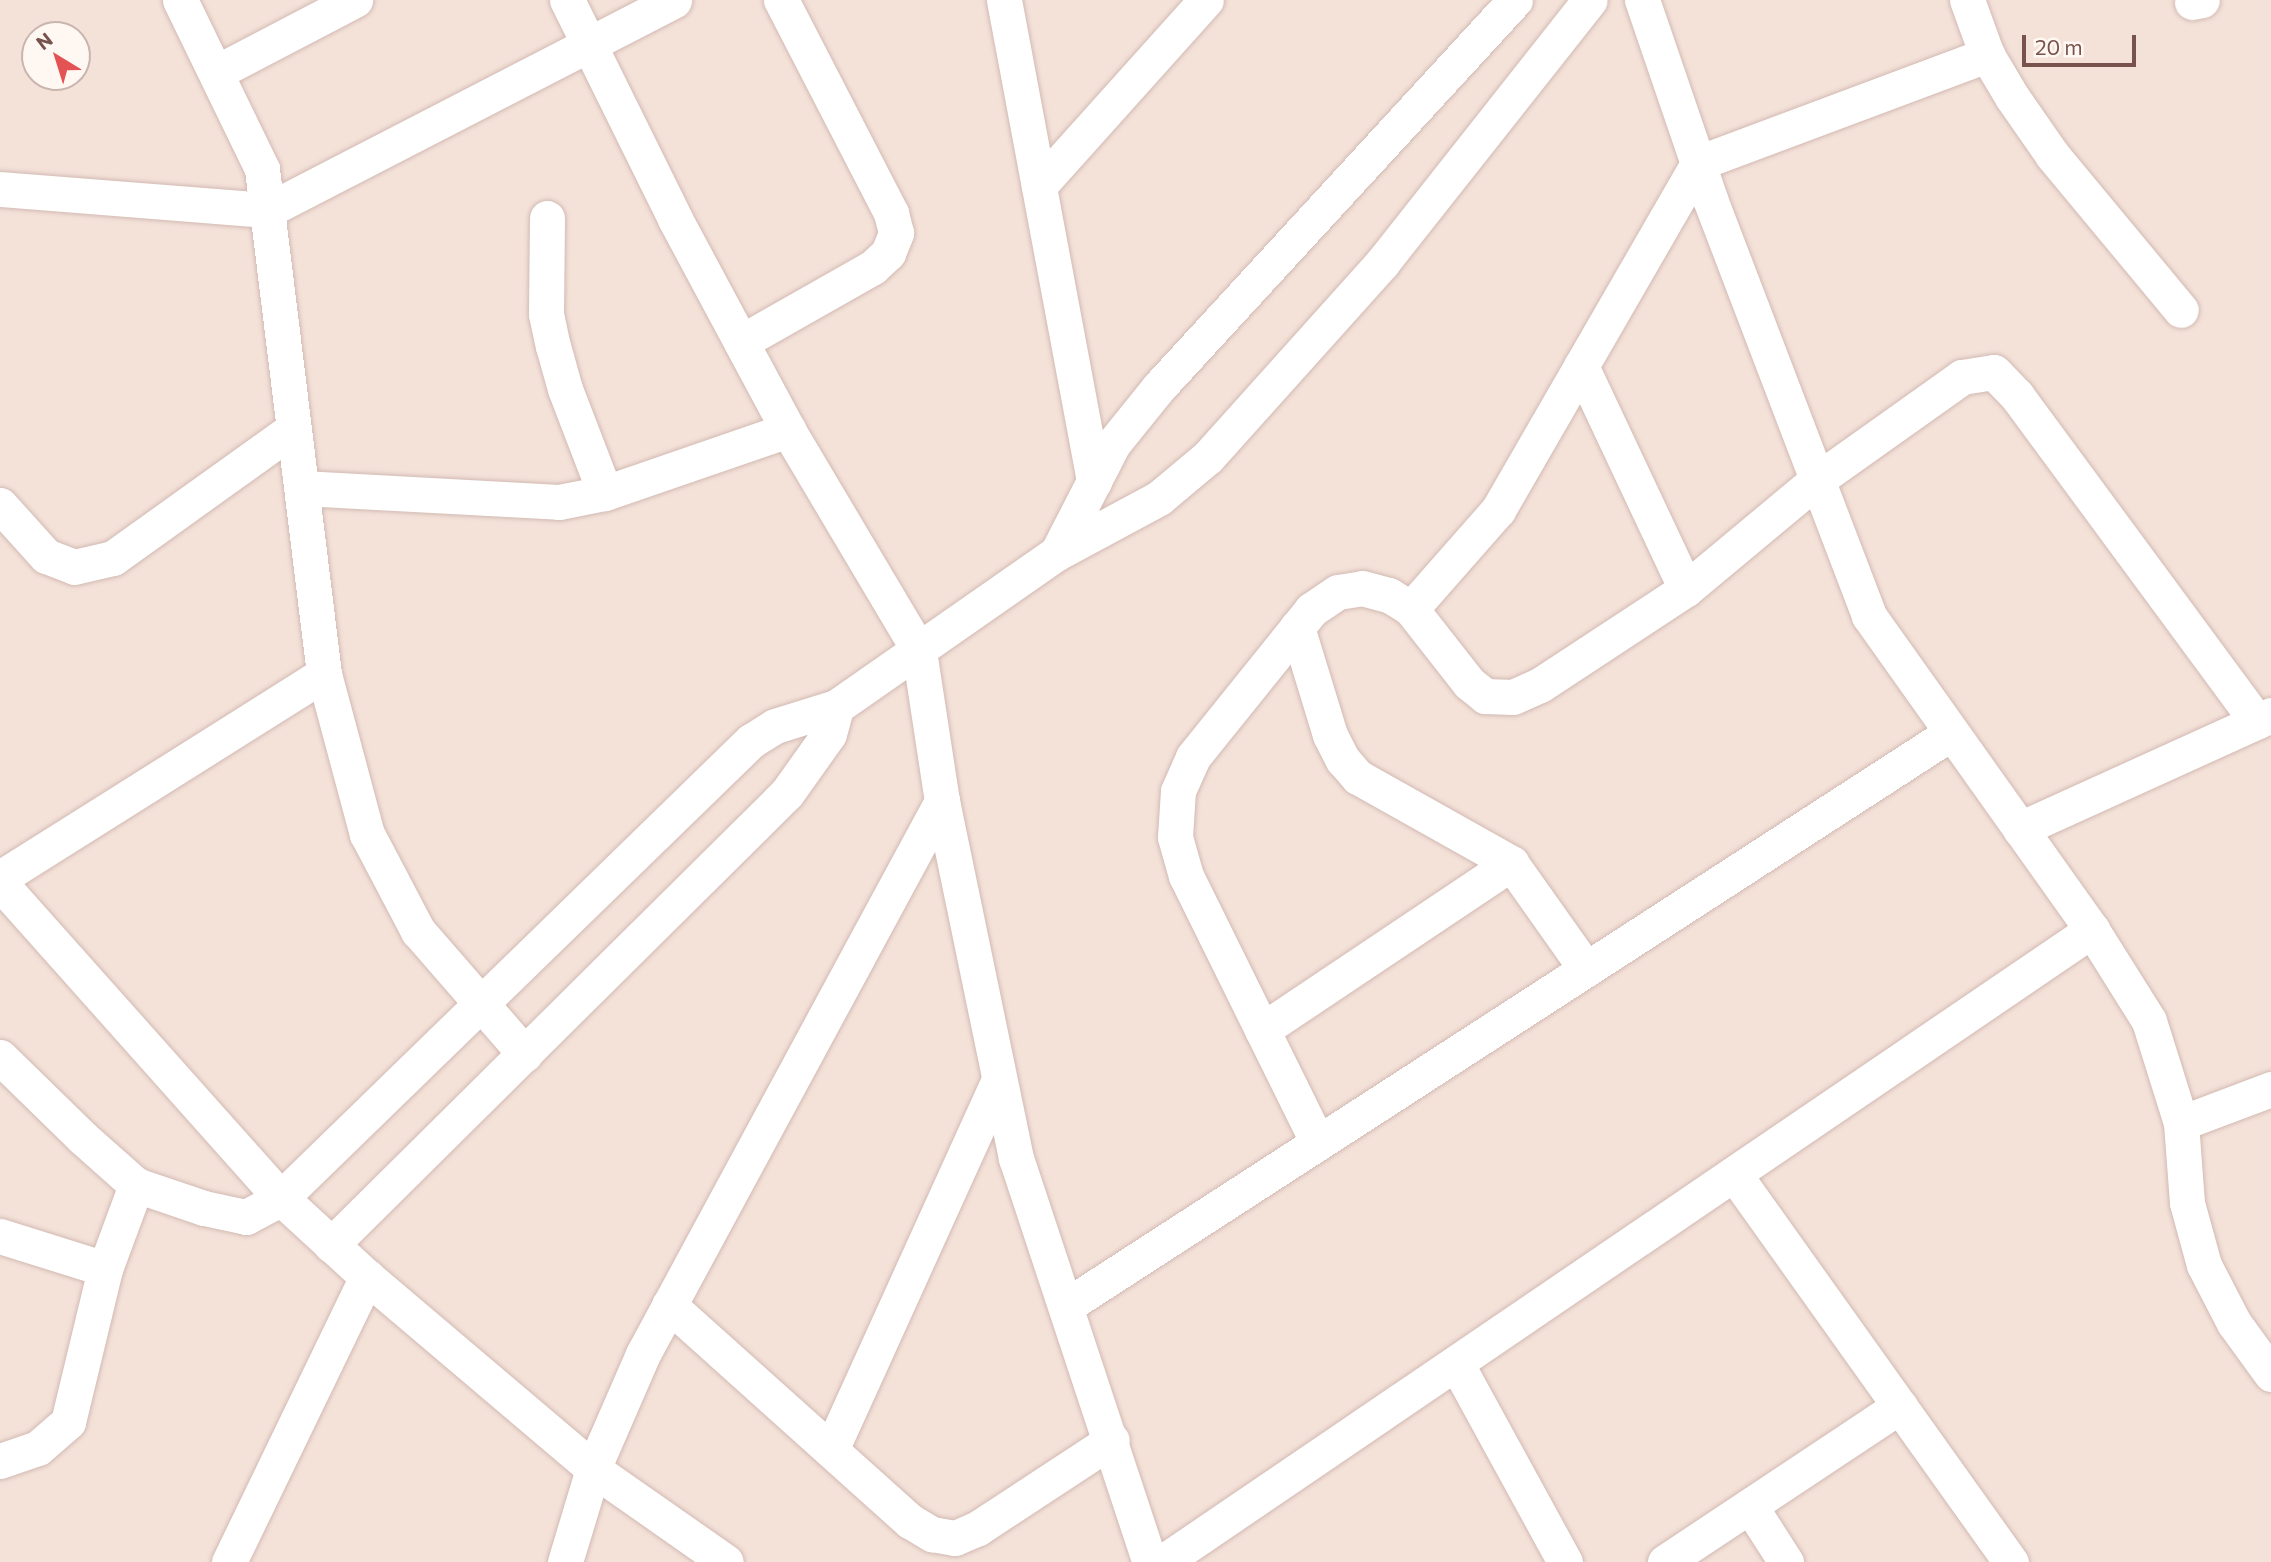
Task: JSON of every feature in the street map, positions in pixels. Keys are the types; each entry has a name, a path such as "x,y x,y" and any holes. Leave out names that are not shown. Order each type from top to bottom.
{"street":[{"path":"180,0 262,169 324,674 372,844 418,931 524,1054"},
{"path":"217,72 355,0"},
{"path":"567,0 674,219 788,430 919,651 942,801 1016,1158 1112,1440 1150,1562"},
{"path":"0,189 268,210 674,0"},
{"path":"741,342 873,267 888,254 896,233 891,214 781,0"},
{"path":"1004,0 1094,482"},
{"path":"1039,186 1206,0"},
{"path":"1057,553 1114,444 1159,387 1515,0"},
{"path":"0,1056 83,1138 136,1185 204,1209 246,1217 281,1198 751,741 775,726 836,707 1057,553 1159,498 1208,457 1382,263 1590,0"},
{"path":"1642,0 1698,163 1868,616 2092,930 2150,1021 2181,1123 2187,1203 2204,1265 2234,1323 2271,1374"},
{"path":"1968,0 1987,55 2012,97 2053,156 2181,310"},
{"path":"1411,609 1498,510 1698,163 1987,55"},
{"path":"547,218 546,314 565,389 605,493"},
{"path":"1581,366 1686,589"},
{"path":"1318,1143 1186,877 1175,837 1178,791 1193,757 1311,610 1338,592 1363,587 1389,595 1411,609 1469,683 1485,696 1513,697 1540,685 1686,589 1817,480 1962,377 1994,372 2017,396 2264,718 2020,829"},
{"path":"0,506 46,556 74,567 113,558 293,429"},
{"path":"302,488 559,502 605,493 788,430"},
{"path":"1297,627 1330,735 1343,760 1358,777 1511,863 1586,969"},
{"path":"324,674 0,881 281,1198 331,1245 593,1469 726,1562"},
{"path":"331,1245 787,793 829,734 836,707"},
{"path":"1066,1306 1951,733"},
{"path":"565,1562 593,1469 643,1354 942,801"},
{"path":"1262,1030 1511,863"},
{"path":"1163,1562 2092,930"},
{"path":"831,1450 999,1080"},
{"path":"2181,1123 2271,1089"},
{"path":"1734,1174 2011,1562"},
{"path":"0,1461 38,1448 68,1422 105,1269 136,1185"},
{"path":"0,1236 105,1269"},
{"path":"229,1562 367,1277"},
{"path":"669,1305 910,1521 932,1534 955,1538 978,1528 1112,1440"},
{"path":"1456,1363 1565,1562"},
{"path":"1665,1562 1900,1406"},
{"path":"1750,1506 1786,1562"}],"shaded area":[{"path":"0,0 2271,0 2271,1562 0,1562"}]}
